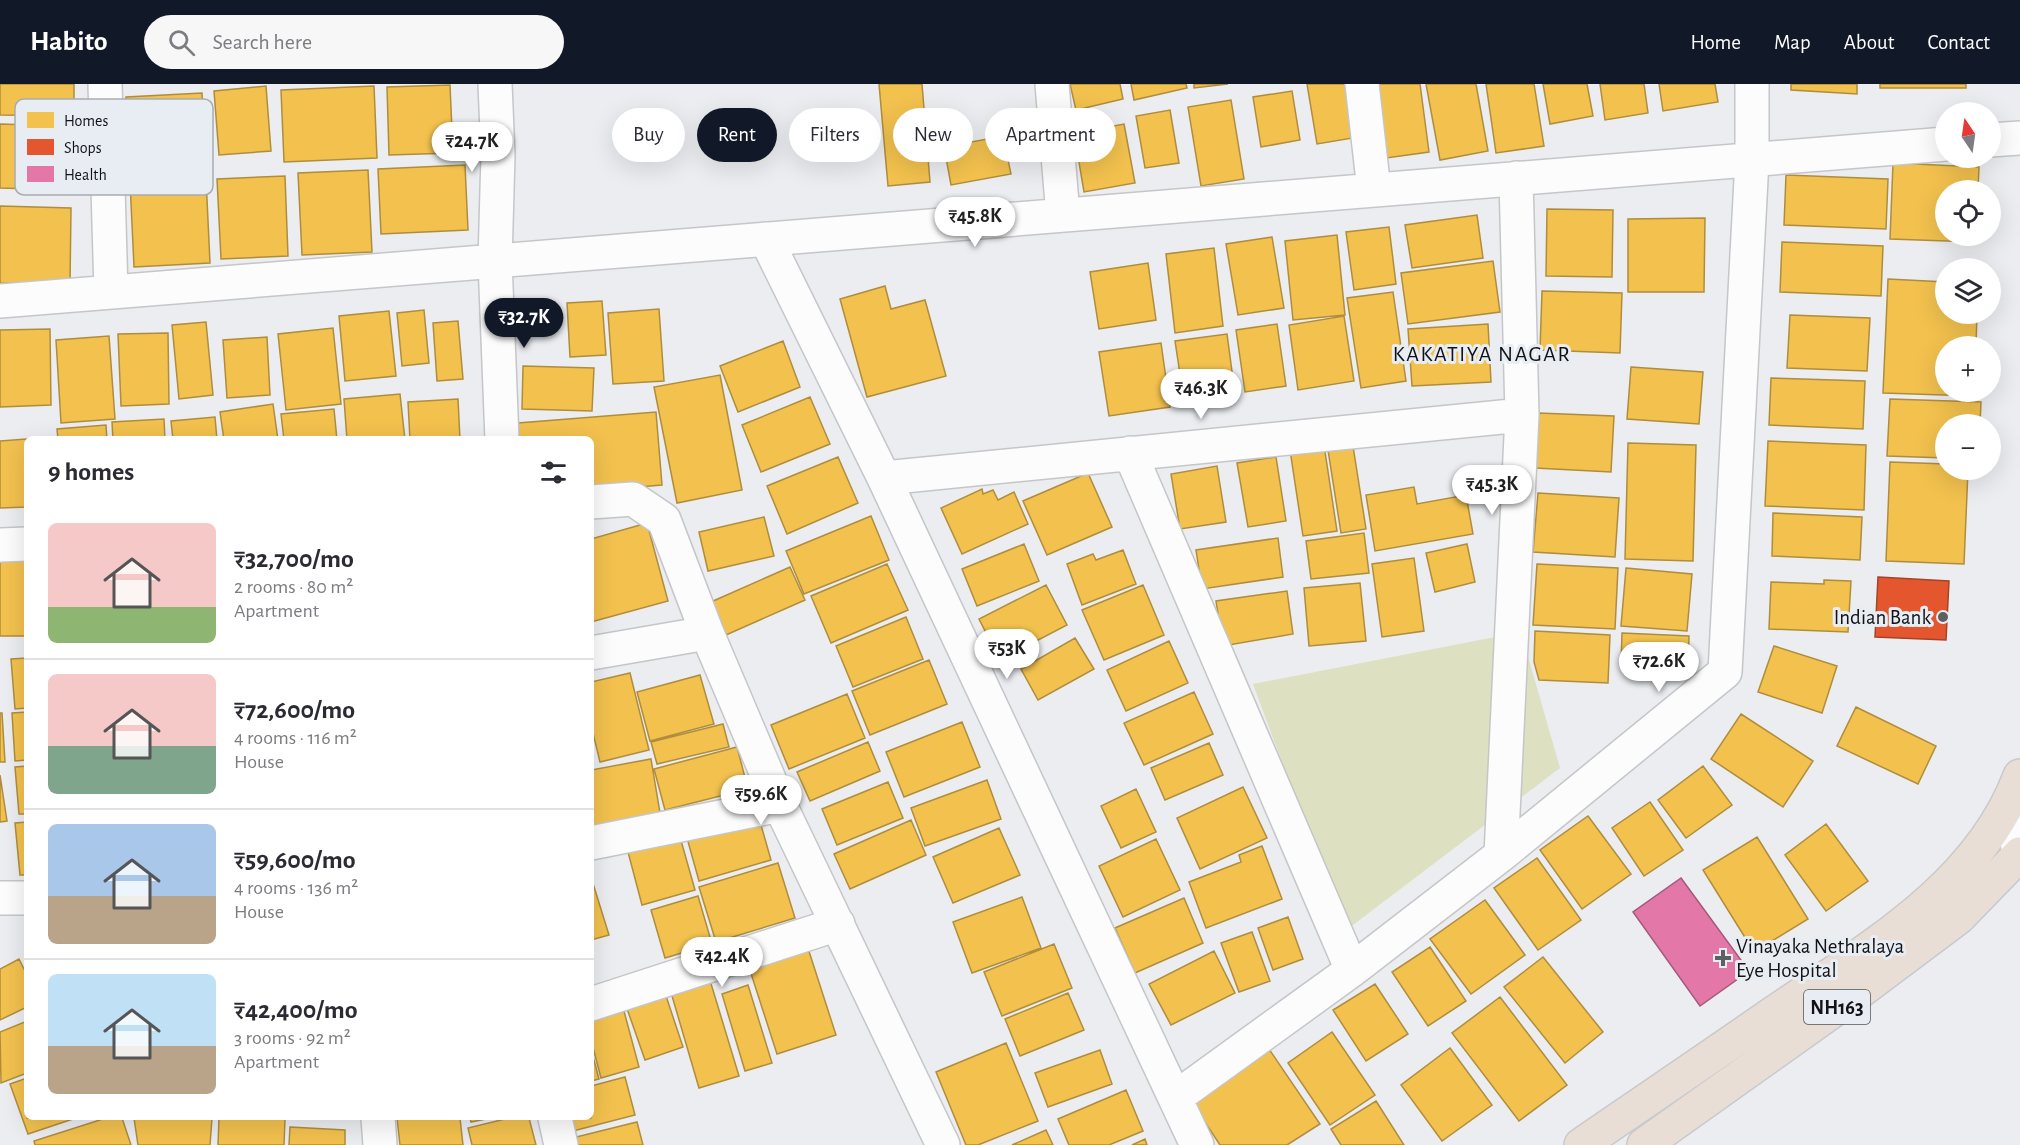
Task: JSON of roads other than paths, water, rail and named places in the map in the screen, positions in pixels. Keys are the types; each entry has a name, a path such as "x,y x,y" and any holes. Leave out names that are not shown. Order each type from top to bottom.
{"highway":[{"name":"NH163","path":"1581,1145 1886,937 1941,891 1976,855 2015,789"},
{"name":"NH163","path":"1644,1145 1859,992 1959,917 2020,856"}],"street":[{"path":"105,84 105,99"},
{"path":"495,84 498,155 495,261 502,436"},
{"path":"1052,84 1063,215"},
{"path":"1362,84 1374,190"},
{"path":"1175,1098 1352,970 1501,855 1725,672 1752,160 1752,84"},
{"path":"2001,140 2020,138"},
{"path":"0,301 1935,145"},
{"path":"1501,855 1522,414 1516,178"},
{"path":"108,195 111,292"},
{"path":"766,239 884,478 1197,1145"},
{"path":"884,478 1522,414"},
{"path":"1130,453 1352,970"},
{"path":"594,502 633,499 664,520 708,633 780,805 943,1145"},
{"path":"0,545 24,544"},
{"path":"594,652 708,633"},
{"path":"2015,789 2020,856"},
{"path":"594,842 780,805"},
{"path":"0,898 24,898"},
{"path":"594,1003 838,924"},
{"path":"378,1120 380,1145"},
{"path":"555,1120 561,1145"}],"place":[{"name":"Indian Bank","path":"1943,617"},
{"name":"Vinayaka Nethralaya Eye Hospital","path":"1723,958"}],"district":[{"name":"KAKATIYA NAGAR","path":"1482,353"}]}
